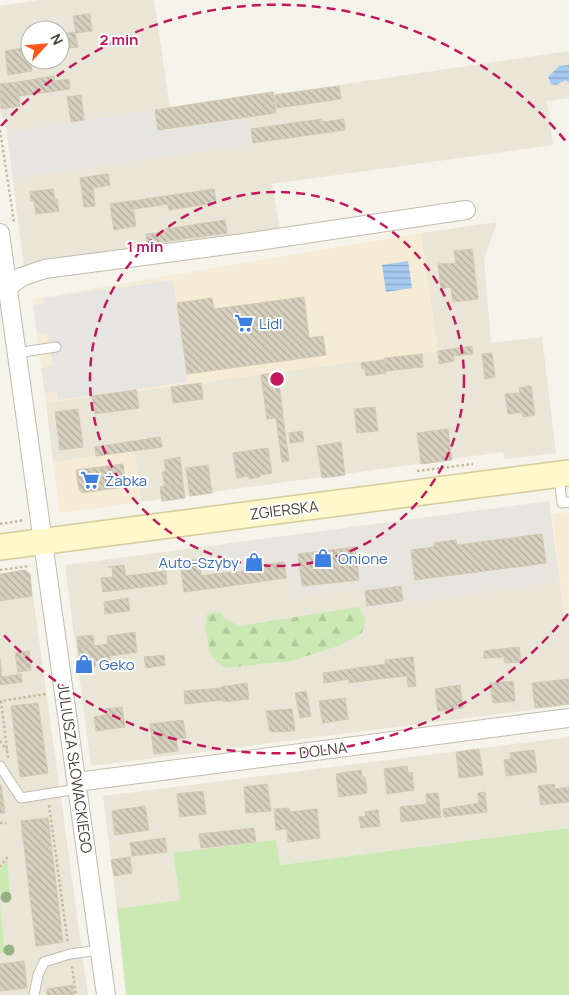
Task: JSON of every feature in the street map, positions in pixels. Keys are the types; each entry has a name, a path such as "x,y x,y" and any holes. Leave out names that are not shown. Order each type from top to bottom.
{"main road":[{"name":"ZGIERSKA","path":"0,547 564,473"}],"street":[{"path":"8,287 22,277 45,269 258,241 466,210"},
{"name":"JULIUSZA SŁOWACKIEGO","path":"0,233 106,995"},
{"name":"DOLNA","path":"77,786 569,718"}],"lane":[{"path":"16,353 56,347"},
{"path":"564,473 562,503 569,502"},
{"path":"0,766 2,775 21,798 48,794 77,786"},
{"path":"34,995 38,975 44,962 70,954 100,950"}],"path":[{"path":"12,786 0,701 48,694"},
{"path":"0,741 7,750"},
{"path":"48,794 76,995"},
{"path":"0,823 6,823"},
{"path":"0,867 9,855"}],"shaded area":[{"path":"39,0 154,0 170,107 274,91 277,94 569,51 569,98 547,101 553,145 272,184 282,241 25,275 7,132 0,109 0,6"},
{"path":"152,111 155,132 248,119 251,144 13,178 7,132"},
{"path":"497,222 484,259 491,343 542,337 556,453 504,459 503,452 141,502 134,451 53,462 46,403 437,351 421,233"},
{"path":"421,233 438,351 46,403 32,299"},
{"path":"173,280 187,382 58,400 56,391 45,393 41,368 53,366 48,332 37,334 33,305 44,304 44,298"},
{"path":"134,451 141,502 60,513 53,462"},
{"path":"549,501 560,582 366,608 363,588 292,597 290,579 223,588 217,545"},
{"path":"569,512 569,612 564,613 552,514"},
{"path":"217,545 223,588 290,579 293,597 363,588 366,608 560,582 564,612 569,612 569,705 91,766 65,565"},
{"path":"25,570 30,574 88,995 0,995 0,574"},
{"path":"569,737 569,828 279,865 276,840 173,853 180,900 117,909 103,796"}],"green space":[{"path":"358,607 366,619 362,633 338,646 291,661 224,668 211,656 205,629 207,614 220,612 225,619 240,626"},
{"path":"569,828 569,995 126,995 117,909 180,900 173,853 276,840 280,865"},
{"path":"7,861 10,892 0,893 0,870"},
{"path":"0,905 5,952 0,953"}],"water":[{"path":"569,65 569,83 566,80 556,85 551,84 548,77 559,66"},
{"path":"408,261 412,288 386,292 382,265"}],"building":[{"path":"90,14 92,31 76,33 73,16"},
{"path":"75,32 78,47 70,48 70,33"},
{"path":"20,48 20,70 32,71 8,75 5,51"},
{"path":"54,76 55,81 69,79 70,89 19,96 17,82"},
{"path":"17,82 20,106 1,109 0,84"},
{"path":"339,86 341,99 277,108 275,95"},
{"path":"273,92 276,113 158,130 155,110"},
{"path":"81,95 84,120 71,122 67,97"},
{"path":"322,119 322,122 344,119 345,130 253,143 251,129"},
{"path":"108,174 110,185 93,188 95,206 84,207 80,178"},
{"path":"53,189 59,211 36,214 30,192"},
{"path":"214,189 216,203 169,210 168,204 134,209 132,201"},
{"path":"132,201 136,226 114,230 110,204"},
{"path":"225,220 227,233 147,244 146,234 166,232 165,229"},
{"path":"472,249 478,299 453,302 451,287 441,289 438,264 456,263 454,251"},
{"name":"Lidl","path":"304,297 309,338 323,336 326,355 187,374 177,303 212,298 214,309"},
{"path":"472,346 473,354 453,356 454,361 439,364 438,351"},
{"path":"492,353 495,377 485,379 482,354"},
{"path":"422,354 423,367 386,371 385,358"},
{"path":"384,360 386,373 366,376 365,369 362,369 361,363"},
{"path":"278,372 283,417 267,419 261,375"},
{"path":"201,383 203,399 173,403 171,387"},
{"path":"531,386 535,415 523,417 522,412 508,414 505,394 520,393 519,388"},
{"path":"136,390 139,408 95,414 92,396"},
{"path":"375,407 378,431 357,433 354,409"},
{"path":"78,409 83,447 60,450 55,412"},
{"path":"283,417 289,461 282,462 276,418"},
{"path":"448,429 452,460 421,464 417,433"},
{"path":"302,431 304,441 290,443 289,433"},
{"path":"160,437 162,447 96,456 95,447"},
{"path":"341,442 345,475 322,478 317,446"},
{"path":"268,448 272,473 249,479 248,476 237,478 233,453"},
{"path":"180,457 183,483 165,486 162,472 166,471 164,460"},
{"path":"123,464 126,487 103,490 100,467"},
{"path":"208,465 212,493 190,496 186,468"},
{"path":"100,467 103,490 82,493 79,490 76,470"},
{"path":"183,483 185,498 162,501 160,487"},
{"path":"542,534 546,563 415,580 411,550 434,547 434,543 456,540 457,545"},
{"path":"355,547 359,580 302,586 298,554"},
{"path":"199,559 201,576 221,573 223,587 184,592 180,562"},
{"path":"284,562 286,578 223,587 221,573 256,570 256,566"},
{"path":"124,565 126,576 166,571 167,584 103,592 101,578 113,577 112,567 108,567"},
{"path":"25,570 30,574 32,596 0,601 0,574"},
{"path":"401,586 403,601 367,606 365,591"},
{"path":"128,598 130,611 105,614 104,602"},
{"path":"135,632 137,652 110,656 107,636"},
{"path":"93,635 94,646 78,648 77,637"},
{"path":"108,644 111,664 104,665 103,660 95,661 96,666 81,668 78,648"},
{"path":"519,647 521,662 505,663 504,657 484,658 484,651"},
{"path":"29,651 31,670 18,672 15,653"},
{"path":"164,655 165,665 146,668 144,657"},
{"path":"413,657 416,686 408,687 407,676 386,678 385,660"},
{"path":"0,658 2,677 21,674 22,682 0,685"},
{"path":"385,664 386,678 349,683 349,679 324,683 323,673"},
{"path":"569,679 569,704 535,708 532,683"},
{"path":"513,681 515,701 493,703 490,683"},
{"path":"247,683 249,699 223,702 221,687"},
{"path":"460,685 463,708 438,711 435,689"},
{"path":"222,688 223,700 185,704 184,691"},
{"path":"306,691 311,716 300,718 295,693"},
{"path":"345,698 348,719 323,723 319,701"},
{"path":"38,703 48,773 20,777 11,706"},
{"path":"122,707 125,727 96,731 94,717 106,715 105,709"},
{"path":"292,709 295,731 270,732 266,711"},
{"path":"183,720 186,738 176,739 178,751 154,754 150,724"},
{"path":"479,749 483,775 459,778 456,752"},
{"path":"534,750 537,772 506,776 504,760 511,759 510,753"},
{"path":"407,766 408,773 412,772 414,790 387,794 384,769"},
{"path":"361,770 362,777 365,777 367,793 339,797 336,774"},
{"path":"267,784 271,811 246,813 244,787"},
{"path":"554,784 558,803 541,805 538,786"},
{"path":"1,785 5,813 0,813"},
{"path":"569,787 569,802 558,803 555,789"},
{"path":"203,791 206,814 180,817 177,794"},
{"path":"485,792 487,812 444,817 443,809 479,803 478,793"},
{"path":"438,793 441,817 401,822 400,807 427,804 426,794"},
{"path":"145,806 149,830 115,835 112,811"},
{"path":"289,808 290,812 317,809 320,838 288,842 287,829 276,830 274,809"},
{"path":"378,810 380,826 361,828 359,817 366,816 365,812"},
{"path":"48,818 63,942 36,946 21,821"},
{"path":"254,828 256,842 201,848 199,834"},
{"path":"165,838 167,852 132,856 130,843"},
{"path":"130,857 132,873 114,876 111,860"},
{"path":"24,961 27,988 0,991 0,964"},
{"path":"73,985 74,995 47,995 47,989"}],"place":[{"name":"Lidl","path":"244,323"},
{"name":"Żabka","path":"90,480"},
{"name":"Onione","path":"323,558"},
{"name":"Auto-Szyby","path":"254,562"},
{"name":"Geko","path":"84,664"}]}
